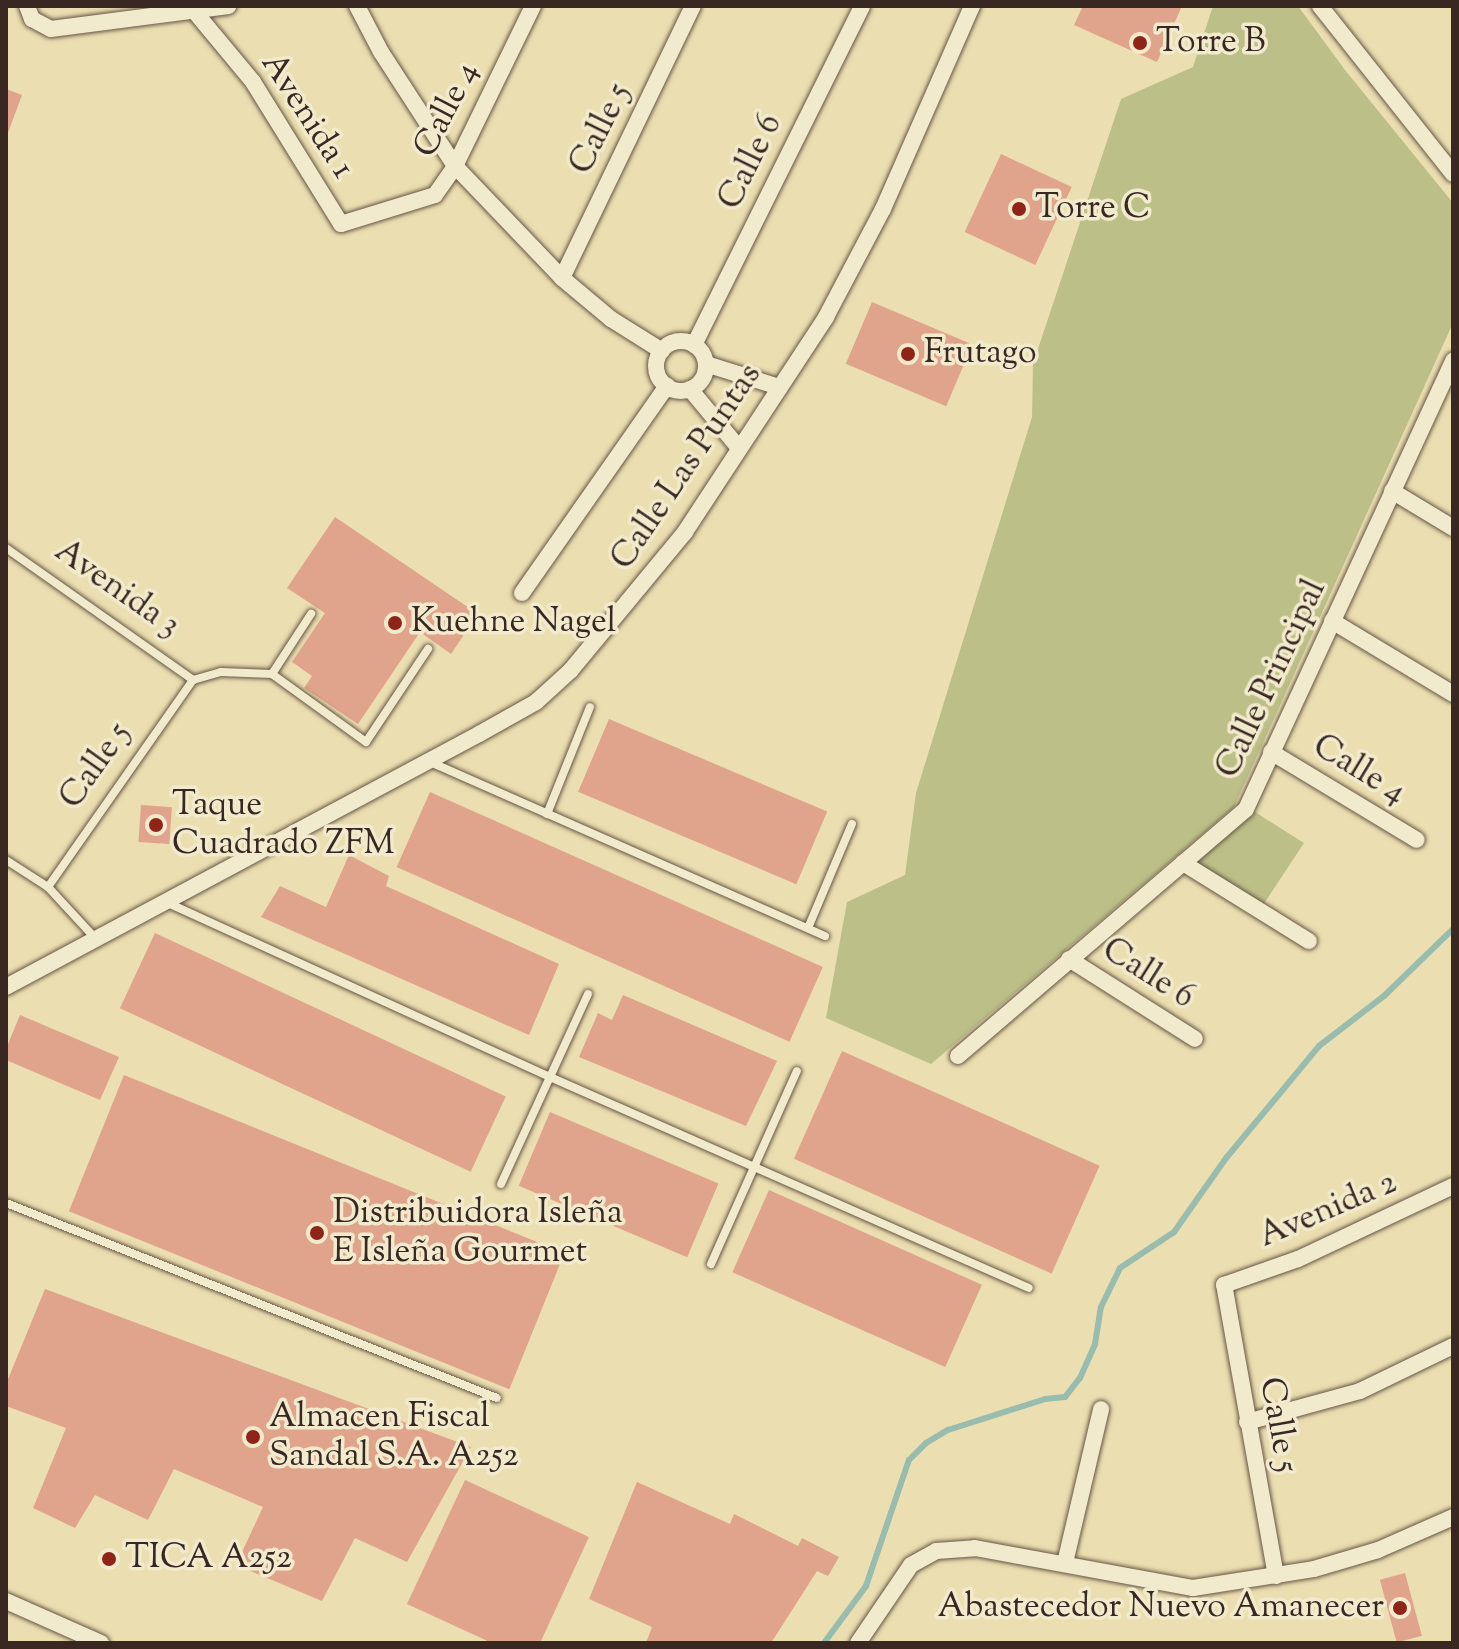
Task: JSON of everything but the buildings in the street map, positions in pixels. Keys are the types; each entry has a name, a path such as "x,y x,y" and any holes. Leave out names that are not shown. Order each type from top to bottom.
{"street":[{"path":"27,6 32,19 40,26 51,29 229,6"},
{"path":"357,6 381,52 455,166 562,278 611,319 662,351"},
{"name":"Calle 4","path":"341,224 435,195 455,166 533,6"},
{"name":"Calle 5","path":"562,278 693,6"},
{"name":"Calle 6","path":"694,345 862,6"},
{"name":"Calle Las Puntas","path":"6,987 536,702 562,679 685,532 826,317 883,209 972,6"},
{"path":"1320,6 1453,174"},
{"name":"Avenida 1","path":"192,9 253,82 341,224"},
{"path":"738,447 690,389 667,386 657,373 662,351 677,342 694,345 706,364 779,387"},
{"name":"Calle Principal","path":"958,1056 1246,809 1453,363"},
{"path":"690,389 702,379 706,364"},
{"path":"522,593 667,386"},
{"path":"1392,491 1453,528"},
{"path":"1332,621 1453,694"},
{"name":"Calle 4","path":"1271,752 1417,840"},
{"path":"1183,863 1309,941"},
{"name":"Calle 6","path":"1069,959 1195,1039"},
{"name":"Avenida 2","path":"1224,1285 1298,1259 1453,1186"},
{"name":"Calle 5","path":"1224,1285 1276,1576"},
{"path":"1247,1422 1360,1391 1453,1346"},
{"path":"1065,1563 1101,1409"},
{"path":"858,1643 911,1565 936,1551 975,1548 1193,1588 1276,1576 1378,1550 1453,1517"},
{"path":"6,1601 101,1643"}],"lane":[{"name":"Avenida 3","path":"6,548 193,680"},
{"path":"272,674 311,614"},
{"path":"193,680 221,672 272,674 366,742 428,649"},
{"name":"Calle 5","path":"48,887 193,680"},
{"path":"547,814 590,707"},
{"path":"428,761 825,936"},
{"path":"808,928 852,824"},
{"path":"6,860 48,887 96,939"},
{"path":"165,902 550,1077 1029,1288"},
{"path":"501,1184 588,994"},
{"path":"711,1264 797,1071"},
{"path":"6,1203 497,1398"}],"green space":[{"path":"1213,6 1298,6 1345,70 1453,203 1453,323 1234,807 931,1064 826,1018 847,902 905,875 916,793 1032,417 1033,364 1121,99 1193,67"},
{"path":"1255,812 1304,843 1263,905 1195,862"}],"waterway":[{"path":"824,1643 866,1586 909,1460 926,1443 948,1430 1045,1399 1065,1397 1080,1378 1095,1344 1101,1307 1120,1268 1174,1232 1227,1157 1319,1046 1384,996 1453,929"}],"place":[{"name":"Torre B","path":"1140,43"},
{"name":"Torre C","path":"1019,209"},
{"name":"Frutago","path":"908,354"},
{"name":"Kuehne Nagel","path":"395,623"},
{"name":"Taque Cuadrado ZFM","path":"156,825"},
{"name":"Distribuidora Isleña E Isleña Gourmet","path":"317,1233"},
{"name":"Almacen Fiscal Sandal S.A. A252","path":"253,1437"},
{"name":"TICA A252","path":"109,1559"},
{"name":"Abastecedor Nuevo Amanecer","path":"1400,1608"}]}
